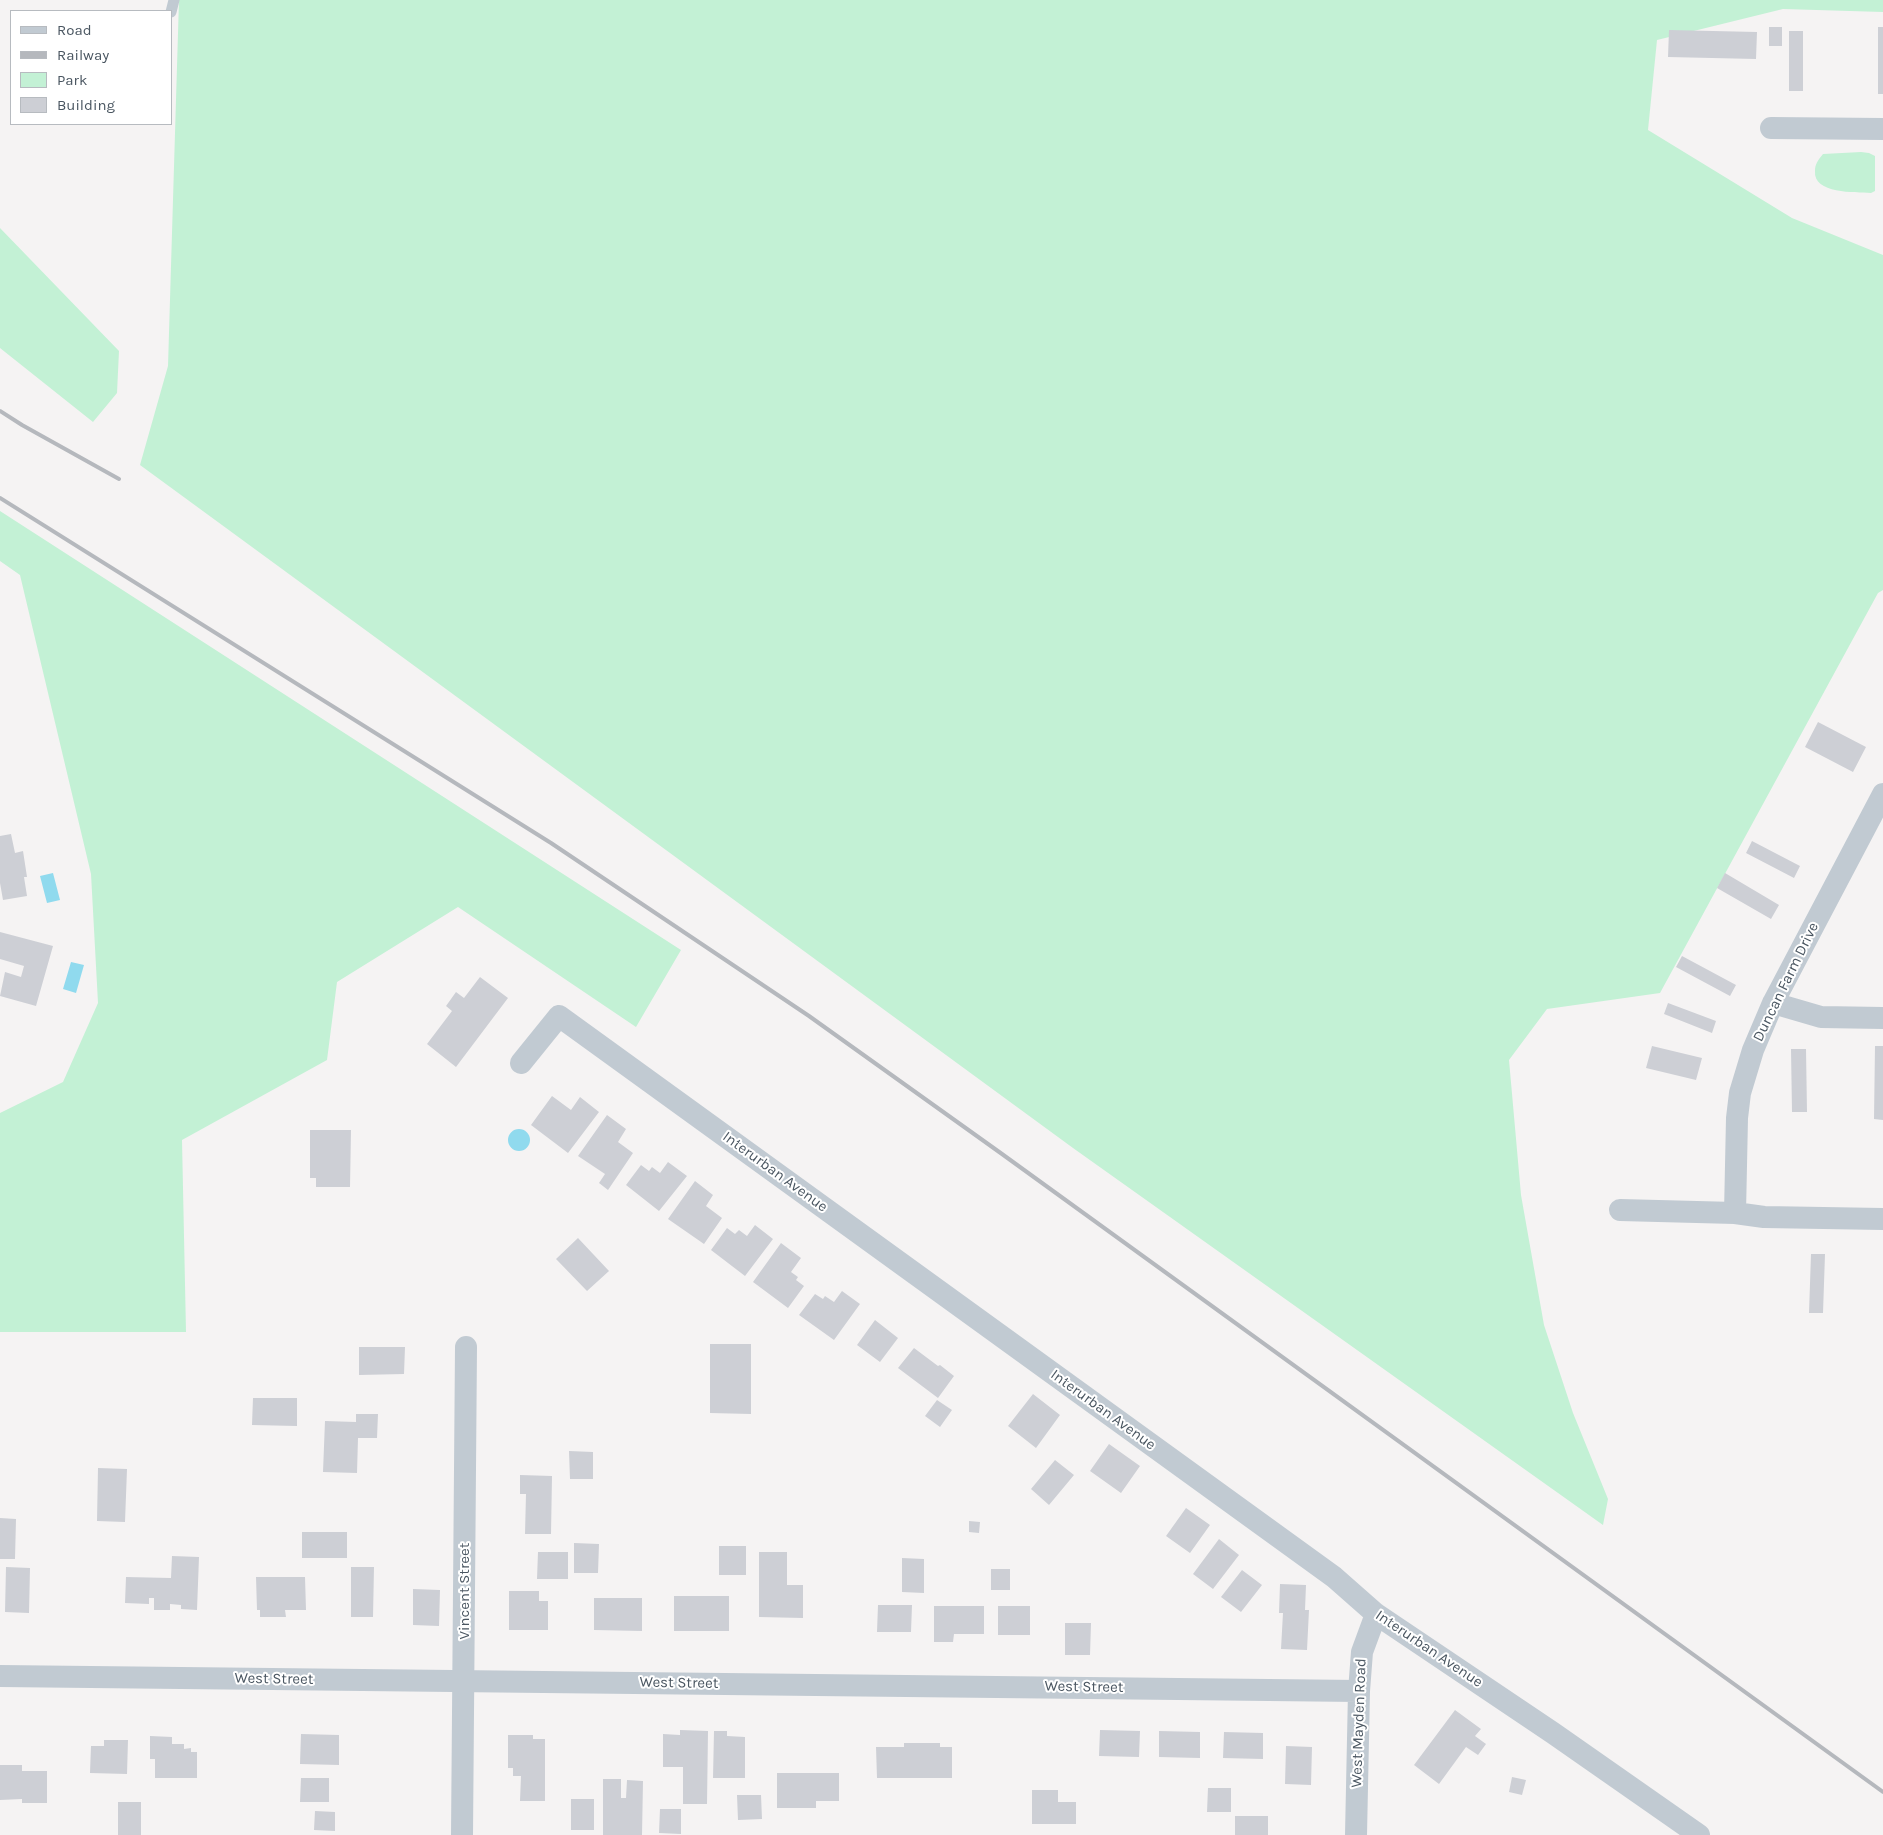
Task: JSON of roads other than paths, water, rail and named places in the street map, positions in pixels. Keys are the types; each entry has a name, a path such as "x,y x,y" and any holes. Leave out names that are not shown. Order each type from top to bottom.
{"street":[{"path":"1771,128 1883,129"},
{"name":"Duncan Farm Drive","path":"1735,1213 1737,1118 1740,1093 1753,1050 1773,1003 1881,802"},
{"path":"1773,1003 1821,1017 1883,1018"},
{"name":"Interurban Avenue","path":"521,1063 559,1016 1334,1577 1376,1614 1553,1733 1698,1835"},
{"path":"1620,1210 1735,1213 1764,1217 1883,1219"},
{"name":"Vincent Street","path":"462,1835 466,1347"},
{"name":"West Mayden Road","path":"1356,1835 1358,1691 1362,1652 1376,1614"},
{"name":"West Street","path":"0,1676 1358,1691"}],"water":[{"path":"53,873 60,900 47,903 40,876"},
{"path":"71,962 84,965 76,993 63,989"},
{"path":"519,1129 527,1132 530,1140 527,1148 519,1151 511,1148 508,1140 511,1132"}],"railway":[{"path":"0,411 119,479"},
{"path":"0,498 551,843 809,1016 1883,1792"}]}
